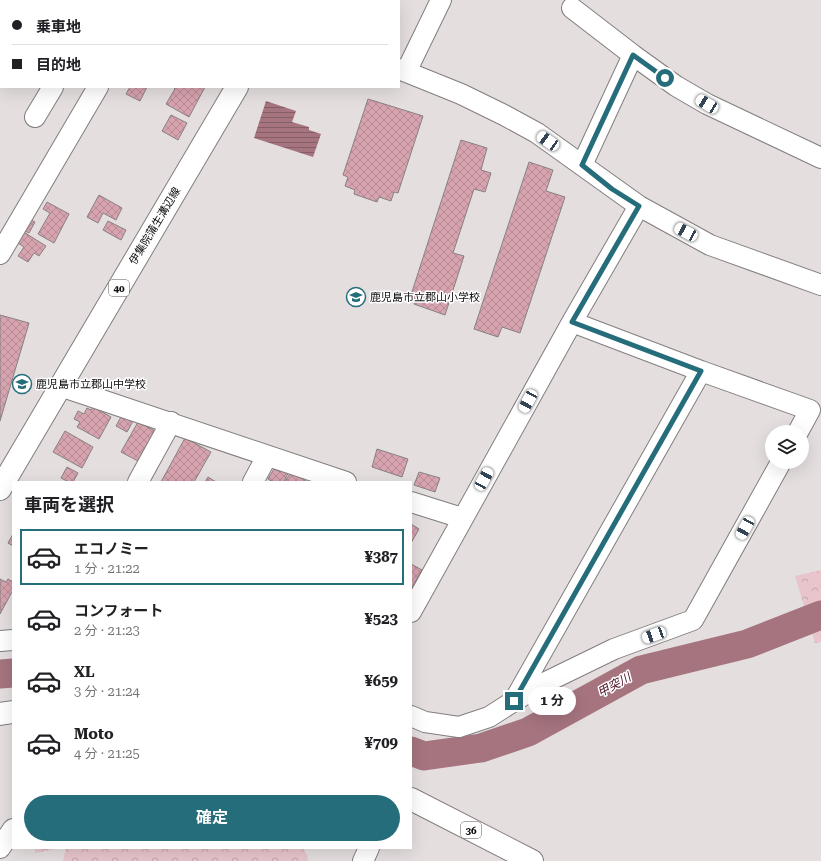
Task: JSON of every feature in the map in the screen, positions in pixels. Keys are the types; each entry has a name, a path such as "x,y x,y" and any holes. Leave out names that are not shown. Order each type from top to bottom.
{"main road":[{"name":"伊集院蒲生溝辺線","path":"0,489 236,88"},
{"path":"0,714 12,712"},
{"name":"36","path":"412,800 519,858"}],"street":[{"path":"441,0 403,70 460,94 537,133 582,165 612,189 639,206 710,245 821,285"},
{"path":"568,2 633,55 676,86 707,104 821,158"},
{"path":"582,165 633,55"},
{"path":"35,117 52,88"},
{"path":"0,254 97,88"},
{"path":"412,610 572,322 639,206"},
{"path":"572,322 701,371 810,410 802,425"},
{"path":"514,701 701,371"},
{"path":"60,386 171,422 343,481"},
{"path":"139,481 171,422"},
{"path":"254,481 267,456"},
{"path":"412,716 425,722 459,727 489,717 540,685 614,649 693,620 777,469"},
{"path":"412,502 462,518"},
{"path":"0,641 12,640"},
{"path":"0,848 12,830"},
{"path":"363,861 369,849"}],"green space":[{"path":"821,570 821,642 815,643 795,576"},
{"path":"35,849 55,849 35,853"},
{"path":"66,849 304,849 308,861 63,861"}],"shaded area":[{"path":"266,101 296,111 292,122 309,127 309,130 321,134 313,157 254,138"}],"building":[{"path":"129,88 146,88 140,101 126,94"},
{"path":"174,88 204,88 189,117 166,104 175,89"},
{"path":"368,99 423,116 398,193 394,192 391,201 379,197 377,202 354,194 355,190 345,186 348,177 343,175"},
{"path":"171,115 187,123 178,140 162,131"},
{"path":"461,140 487,148 481,170 491,173 485,192 474,189 453,253 464,256 445,315 414,304 416,299 410,298"},
{"path":"529,162 553,170 546,191 565,197 520,333 502,327 498,337 474,329"},
{"path":"99,195 122,208 116,220 103,213 98,223 87,217"},
{"path":"47,202 69,214 54,243 38,234 50,213 43,209"},
{"path":"29,219 35,222 29,233 23,230"},
{"path":"108,221 126,230 121,240 103,230"},
{"path":"22,231 46,246 39,256 34,253 28,262 18,256 24,247 15,241"},
{"path":"0,315 29,323 0,421"},
{"path":"93,407 111,417 99,439 77,427 80,422 74,419 78,411 84,414 87,408 91,410"},
{"path":"122,415 133,421 127,432 116,426"},
{"path":"138,422 155,431 138,461 121,452"},
{"path":"65,431 93,447 82,468 53,452"},
{"path":"185,438 211,452 195,481 162,481"},
{"path":"377,449 408,459 402,477 372,467"},
{"path":"67,467 78,473 74,481 67,481 61,478"},
{"path":"274,469 281,472 282,470 288,473 284,481 271,481 268,479"},
{"path":"291,472 306,481 286,481"},
{"path":"419,472 440,478 435,492 414,485"},
{"path":"208,477 214,481 206,481"},
{"path":"412,525 419,529 412,541"},
{"path":"12,536 12,545 8,543"},
{"path":"412,565 422,570 412,587"},
{"path":"0,579 6,582 8,579 12,581 12,592 0,614"}],"waterway":[{"name":"甲突川","path":"412,751 424,756 481,748 528,732 641,670 747,644 821,615"},
{"name":"甲突川","path":"0,674 12,673"}],"place":[{"name":"鹿児島市立郡山小学校","path":"356,297"},
{"name":"鹿児島市立郡山中学校","path":"22,384"}],"route":[{"path":"514,701 701,371 572,322 639,206 612,189 582,165 633,55 665,78"}]}
